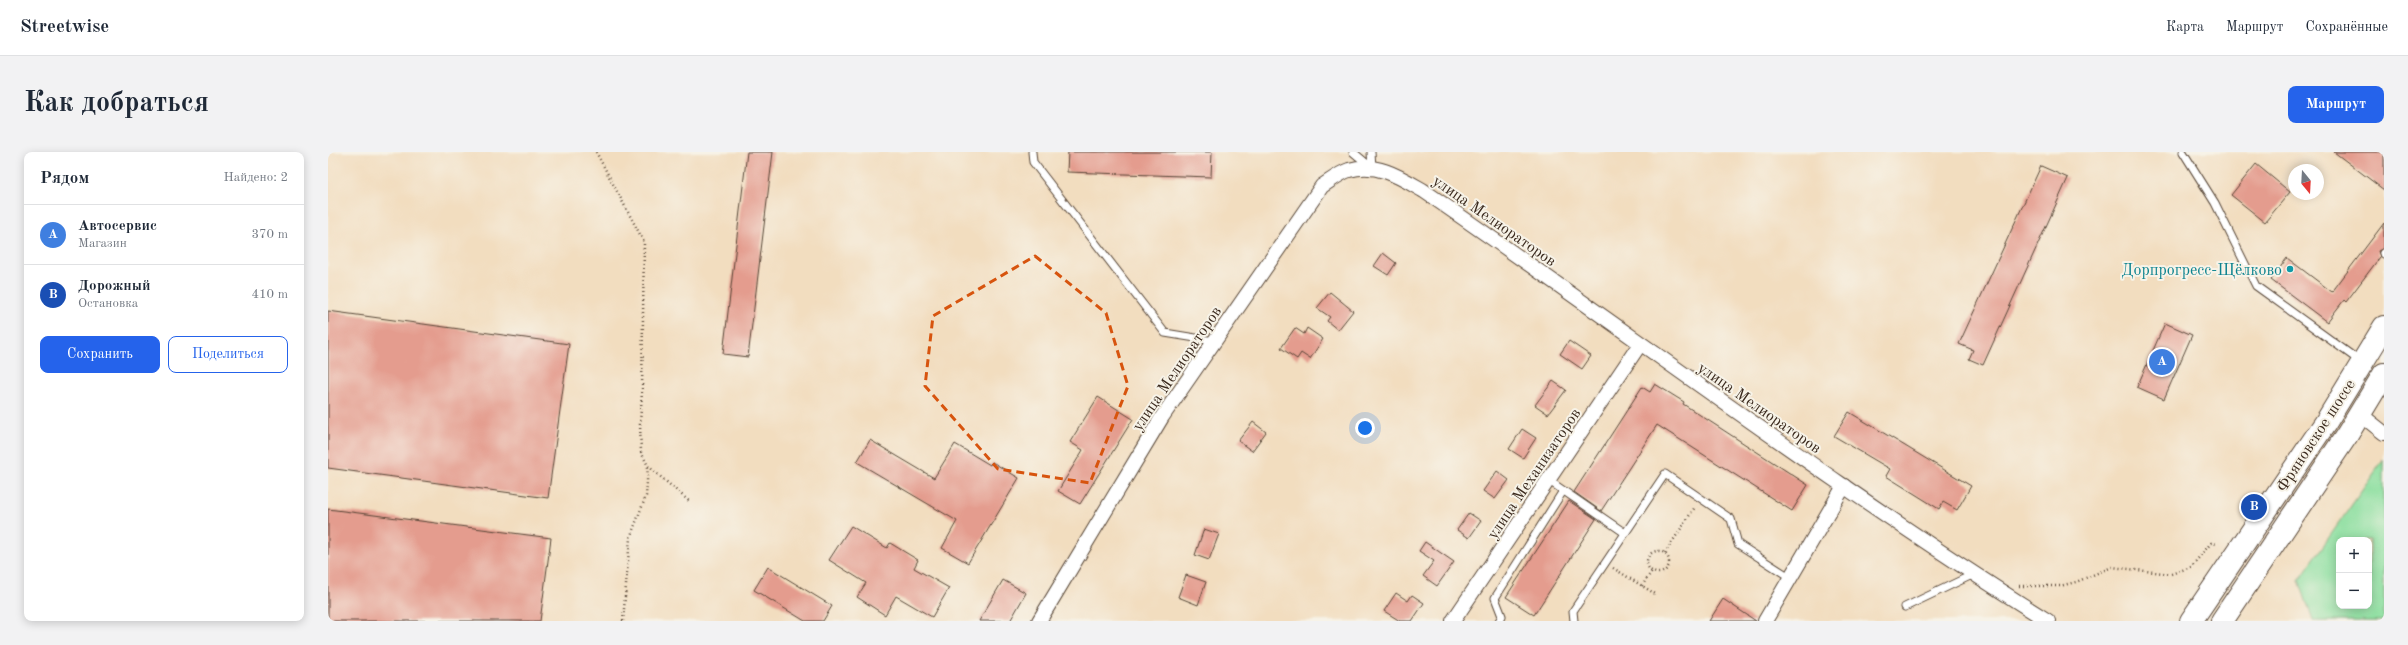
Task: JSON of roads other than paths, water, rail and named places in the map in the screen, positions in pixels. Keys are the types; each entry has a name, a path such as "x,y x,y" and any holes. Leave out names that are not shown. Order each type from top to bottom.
{"main road":[{"name":"Фряновское шоссе","path":"2191,621 2326,422 2361,362 2384,327"},
{"name":"Фряновское шоссе","path":"2222,621 2360,414 2384,374"}],"street":[{"name":"улица Мелиораторов","path":"1039,621 1162,417 1322,186 1348,170 1372,168 1390,171 1424,191 1844,486 1974,574 2048,621"},
{"name":"улица Механизаторов","path":"1453,621 1640,344"},
{"path":"2360,414 2384,433"},
{"path":"1765,621 1844,486"}],"lane":[{"path":"1032,152 1033,162 1165,333 1214,341"},
{"path":"1353,152 1372,168"},
{"path":"1371,152 1372,168"},
{"path":"2183,152 2215,203 2256,286 2361,362"},
{"path":"1574,621 1573,610 1665,474 1731,519 1738,544 1791,578"},
{"path":"1548,480 1625,533"},
{"path":"1499,621 1502,616 1495,598 1563,491"},
{"path":"1905,607 1974,574"}],"place":[{"name":"Дорпрогресс-Щёлково","path":"2290,269"},
{"name":"Автосервис","path":"2162,362"},
{"name":"Дорожный","path":"2254,507"}]}
